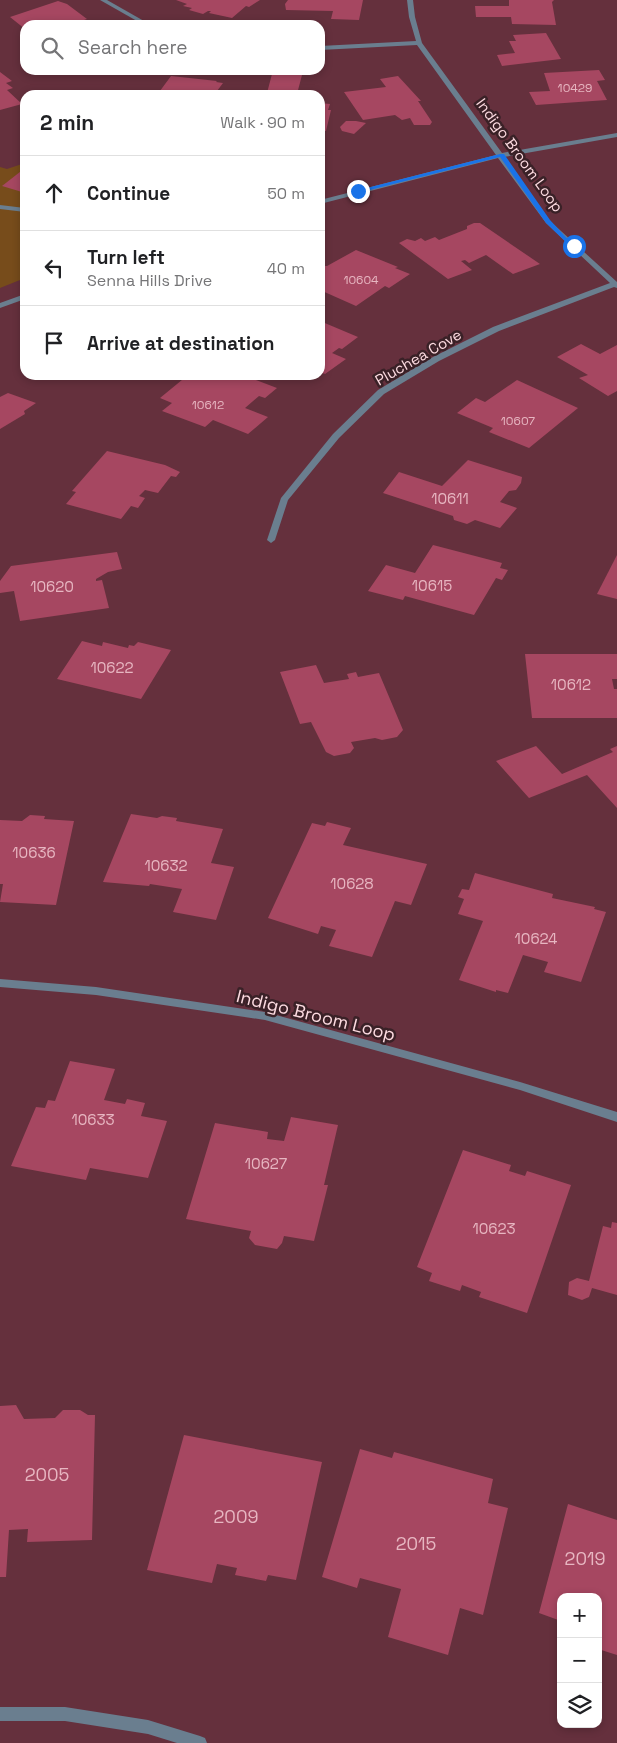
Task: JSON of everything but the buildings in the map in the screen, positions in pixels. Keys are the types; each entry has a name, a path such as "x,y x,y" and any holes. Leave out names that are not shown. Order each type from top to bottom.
{"street":[{"path":"103,0 139,20"},
{"name":"Indigo Broom Loop","path":"410,0 412,17 419,43 502,155 548,222 616,285"},
{"path":"325,48 419,43"},
{"path":"325,201 502,155 617,136"},
{"path":"0,207 20,209"},
{"name":"Pluchea Cove","path":"271,540 284,500 336,436 381,392 436,359 496,329 616,285"},
{"path":"0,306 20,298"},
{"name":"Indigo Broom Loop","path":"0,983 96,991 265,1016 520,1086 617,1117"},
{"path":"0,1714 65,1714 148,1727 200,1743"}],"shaded area":[{"path":"20,165 20,280 0,288 0,167 7,169"}],"route":[{"path":"358,191 502,155 548,222 574,246"}]}
